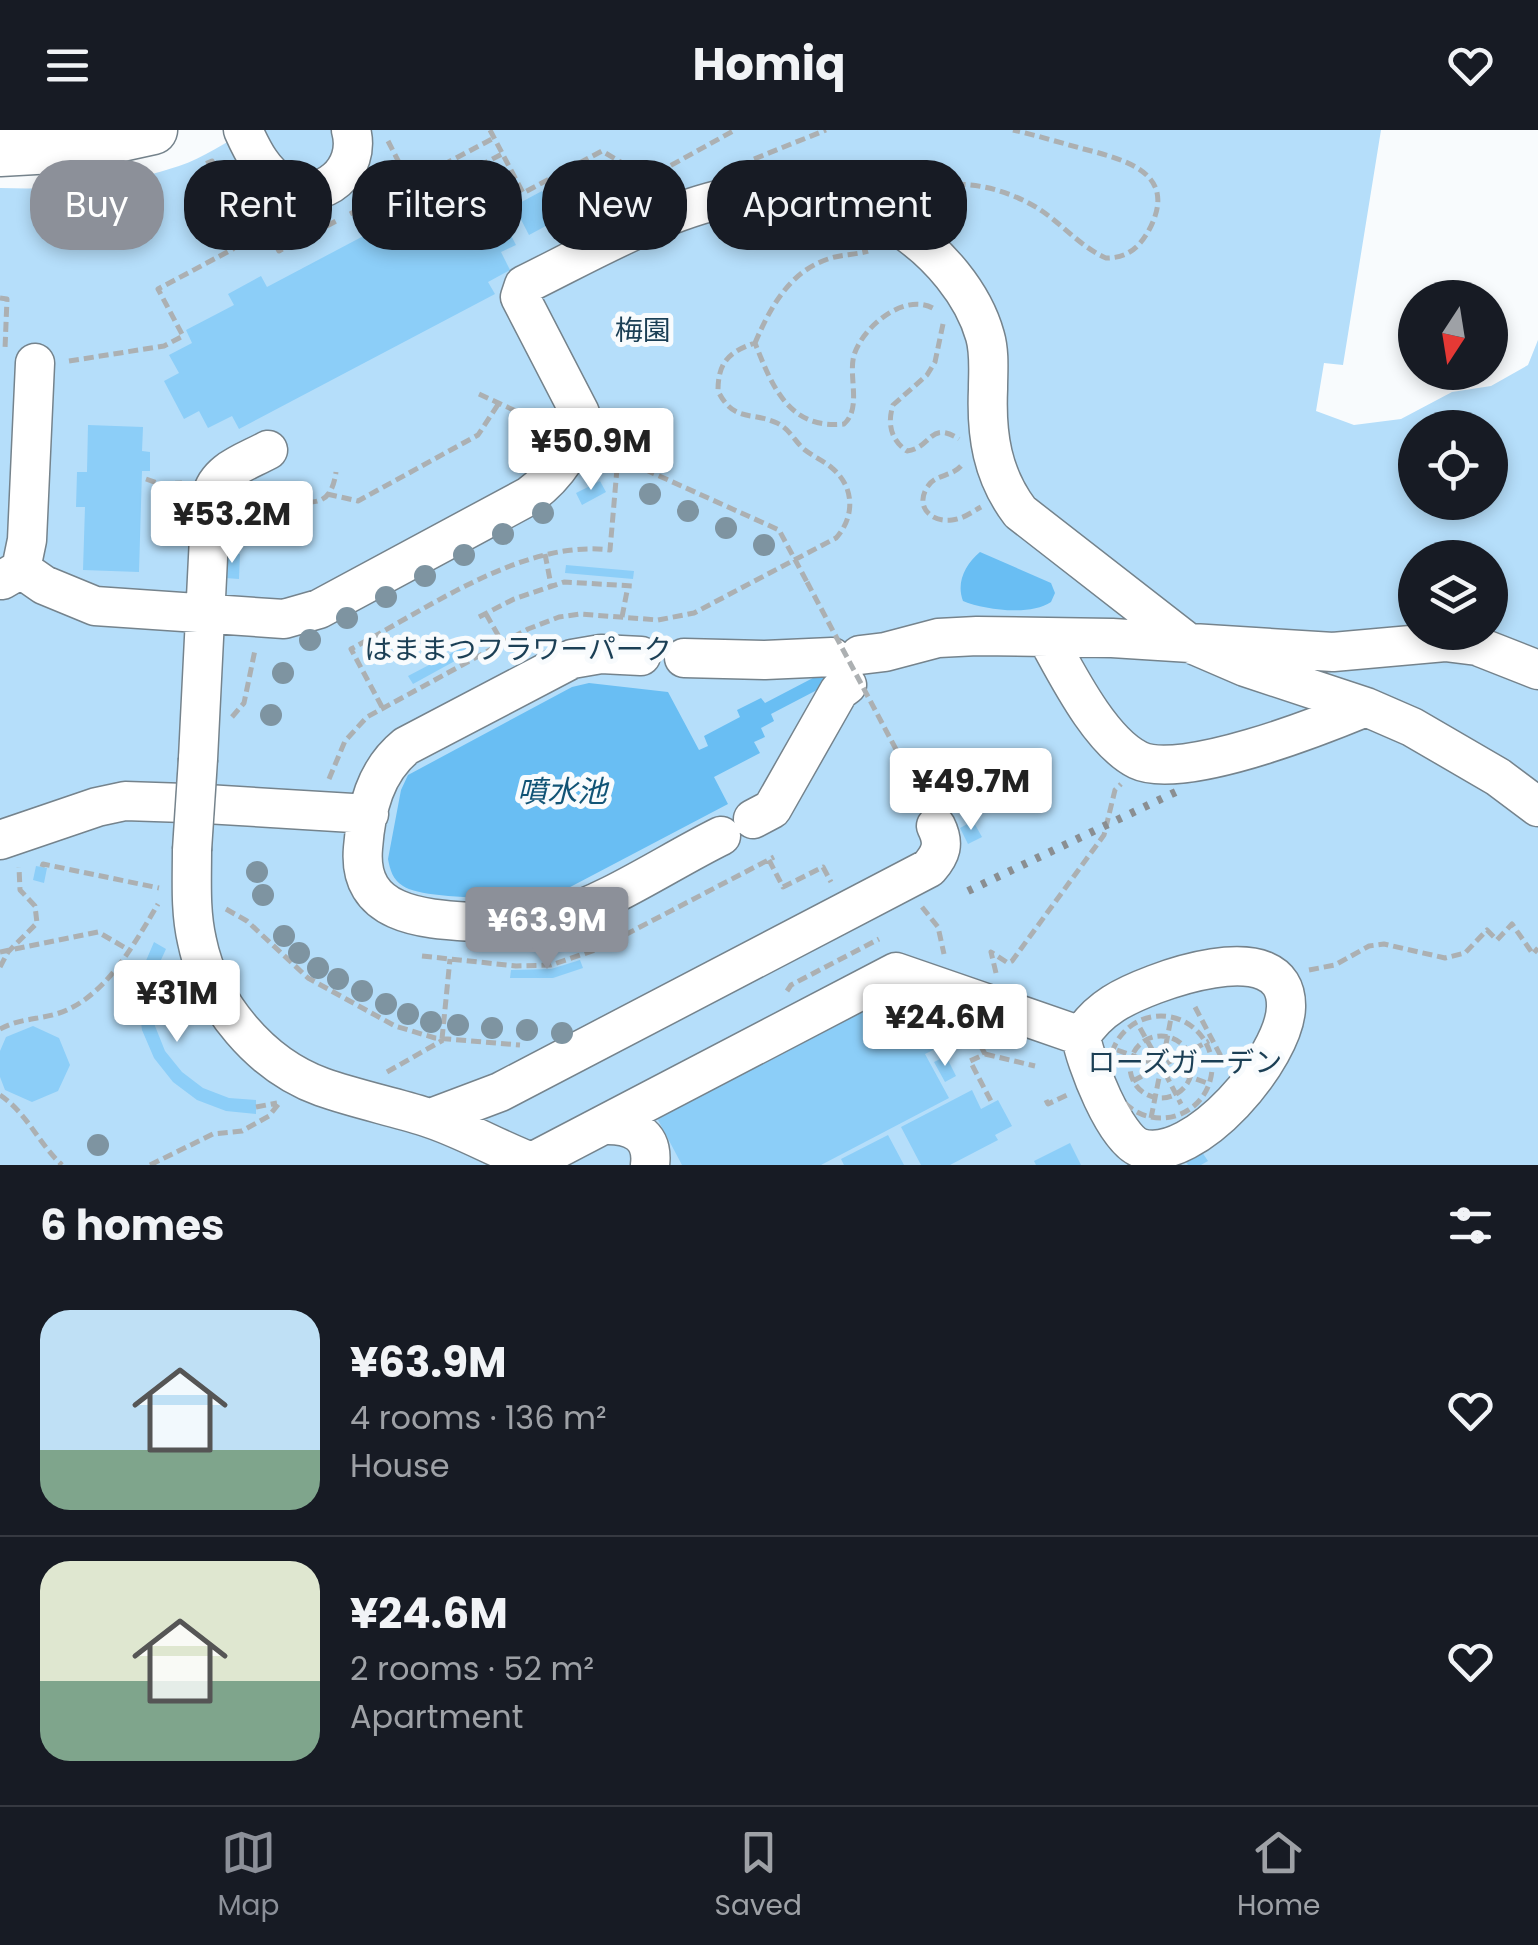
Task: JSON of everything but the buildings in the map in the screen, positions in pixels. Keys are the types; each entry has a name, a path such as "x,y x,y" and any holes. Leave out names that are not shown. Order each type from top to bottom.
{"main road":[{"path":"0,152 71,148 153,130"}],"lane":[{"path":"243,130 254,153 274,178 300,190 329,186 340,177 353,151 351,130"},
{"path":"35,362 30,508 11,575 95,606 284,619 319,609 530,496 547,483 575,438 580,413 576,399 508,303 524,285 707,201"},
{"path":"927,250 948,271 985,335 989,356 987,408 995,470 1020,512 1187,642 1366,708 1456,751 1538,807"},
{"path":"268,450 225,473 214,482 210,497 192,850 179,892 210,980 229,1014 291,1090 348,1095 431,1118 535,1164 896,972 1081,1036"},
{"path":"684,658 858,663 938,638 1187,642 1333,652 1445,642 1477,646 1538,670"},
{"path":"1047,638 1098,720 1122,749 1146,762 1177,766 1268,743 1366,708"},
{"path":"640,656 602,654 572,658 390,758 379,775 362,850 373,890 388,905 426,920 530,923 580,909 772,809 858,663"},
{"path":"10,849 111,804 151,800 369,814"},
{"path":"431,1118 500,1092 929,868 940,855 942,838 936,826"},
{"path":"1254,966 1278,978 1284,990 1286,1005 1280,1035 1264,1069 1225,1089 1192,1136 1162,1150 1148,1133 1126,1138 1084,1056 1081,1036 1094,1018 1138,990 1222,968 1254,966"},
{"path":"604,1125 633,1128 644,1136 650,1147 650,1165"}],"path":[{"path":"382,130 398,160"},
{"path":"490,130 523,193 602,151 648,178 736,130"},
{"path":"967,186 1025,201 1106,258 1130,254 1139,245 1148,233 1157,203 1150,178 1141,168 1113,156 1012,130"},
{"path":"451,160 494,138"},
{"path":"491,160 502,154"},
{"path":"212,160 232,198 247,191 264,221 228,240 216,218 228,212 204,165 212,160"},
{"path":"0,298 7,299 35,362 164,346 183,336 158,288 229,250"},
{"path":"795,560 836,538 844,528 850,503 848,488 832,468 808,453 790,431 766,419 742,416 723,402 718,391 721,365 737,349 754,343 776,301 800,275 830,258 870,250"},
{"path":"754,343 763,370 792,412 821,423 844,424 852,418 852,366 863,336 902,308 914,303 932,307 943,324 934,362 918,385 892,406 890,430 907,451 915,450 932,434 942,432 962,442"},
{"path":"478,394 526,416"},
{"path":"327,494 358,501 478,435 499,403"},
{"path":"575,438 779,530 906,770"},
{"path":"966,452 963,464 955,472 932,481 925,490 926,512 942,520 963,518 1005,492"},
{"path":"382,707 351,650 501,569 545,553 574,548 610,550 618,457"},
{"path":"210,497 235,523 246,526 280,501 304,504 327,494 336,472"},
{"path":"545,553 551,585"},
{"path":"502,642 483,616 551,585 577,581 631,586 622,617"},
{"path":"404,605 411,618"},
{"path":"200,718 232,717 240,712 263,618"},
{"path":"998,1007 1002,998 991,952 1008,963 1012,961 1104,835 1115,790 1146,762"},
{"path":"0,967 4,952 32,931 38,914 20,890 10,849"},
{"path":"769,860 783,887 823,867 835,889"},
{"path":"42,867 43,864 128,882"},
{"path":"899,884 930,914 938,928 945,989 984,1054"},
{"path":"0,1029 18,1020 50,1016 82,1002 179,892 231,911 290,964 327,990 395,1026 444,1039 582,1050"},
{"path":"1284,990 1300,973 1336,965 1369,946 1384,944 1445,958 1464,953 1487,930 1497,940 1512,924 1533,954 1538,948"},
{"path":"4,952 86,932 109,936 130,950"},
{"path":"779,1000 790,984 879,938"},
{"path":"444,1039 450,959"},
{"path":"1148,1133 1160,1074 1166,1064 1167,1036 1179,977"},
{"path":"1179,977 1209,1041 1225,1089"},
{"path":"1148,1133 1136,1110 1118,1094 1110,1070 1115,1046 1129,1027 1151,1017 1171,1017 1197,1030 1209,1041 1212,1063 1225,1089"},
{"path":"1167,1036 1179,1041 1188,1052 1190,1077 1180,1092 1155,1097 1136,1086 1131,1058 1151,1037 1167,1036"},
{"path":"348,1095 444,1039"},
{"path":"1160,1074 1154,1066 1166,1064 1209,1041"},
{"path":"992,1103 970,1061 984,1054 1035,1066"},
{"path":"1166,1064 1225,1089"},
{"path":"1148,1133 1202,1097 1225,1089"},
{"path":"256,1107 291,1090"},
{"path":"150,1165 213,1134 242,1131 269,1116 291,1090"},
{"path":"0,1094 27,1118 47,1150 62,1165"}],"green space":[{"name":"はままつフラワーパーク","path":"249,130 1381,130 1343,365 1324,363 1316,411 1354,425 1398,419 1398,520 1508,520 1508,410 1418,410 1452,392 1508,390 1508,376 1528,365 1538,340 1538,1165 0,1165 0,188 30,188 30,250 164,250 164,171 184,164 184,250 332,250 332,160 194,160"}],"water":[{"path":"980,552 1051,583 1055,593 1051,602 1031,609 1007,610 963,601 963,574"},
{"name":"噴水池","path":"834,667 840,678 771,714 774,721 761,728 765,737 754,742 760,753 714,777 728,804 555,895 501,898 431,894 403,886 392,874 388,859 401,790 408,775 572,687 589,683 668,692 699,750 708,746 704,736 740,717 737,710 761,698 765,703"}],"railway":[{"path":"968,891 1182,789"}],"park label":[{"name":"梅園","path":"643,330"},
{"name":"ローズガーデン","path":"1185,1062"}]}
